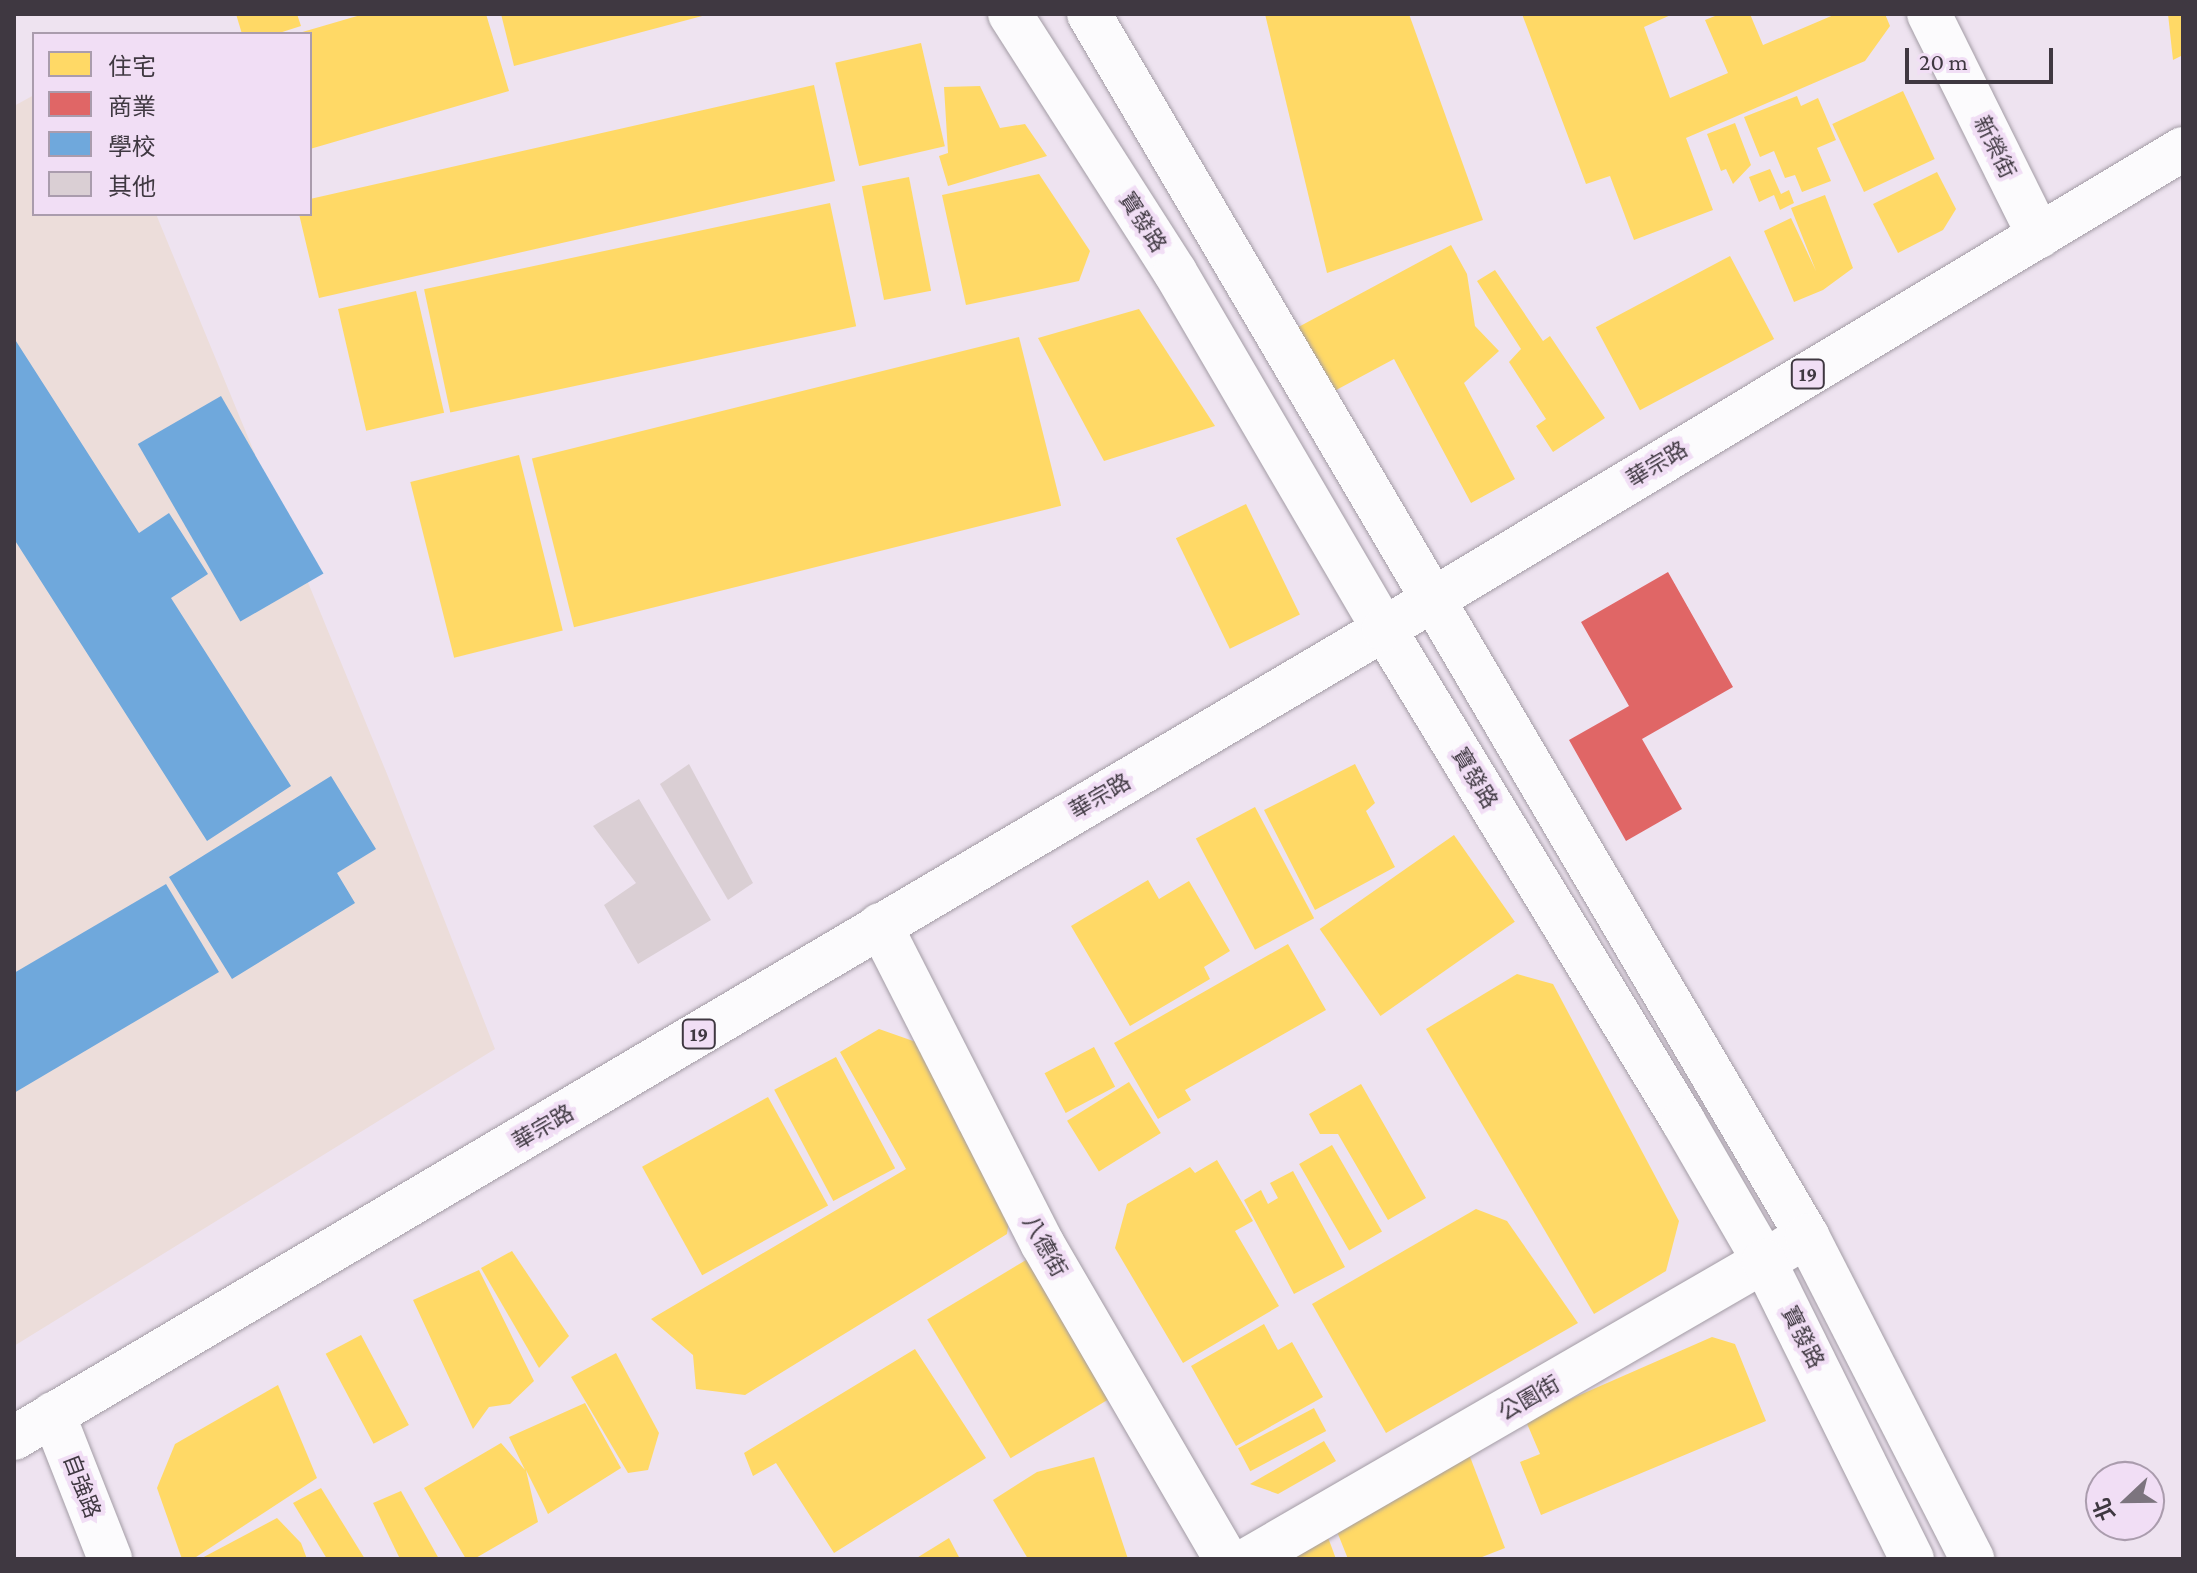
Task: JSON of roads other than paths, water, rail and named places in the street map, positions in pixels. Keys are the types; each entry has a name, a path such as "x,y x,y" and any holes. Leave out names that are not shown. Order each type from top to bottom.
{"main road":[{"name":"寶發路","path":"1010,14 1175,272 1384,629 1683,1121 1764,1261 1912,1559"},
{"path":"1089,14 1807,1236 1972,1559"},
{"name":"新榮街","path":"1929,14 2039,236"},
{"name":"華宗路","path":"14,1438 1384,629 2183,149"},
{"name":"八德街","path":"880,925 1042,1243 1226,1559"},
{"name":"公園街","path":"1249,1559 1807,1236"},
{"name":"自強路","path":"53,1414 110,1559"}]}
